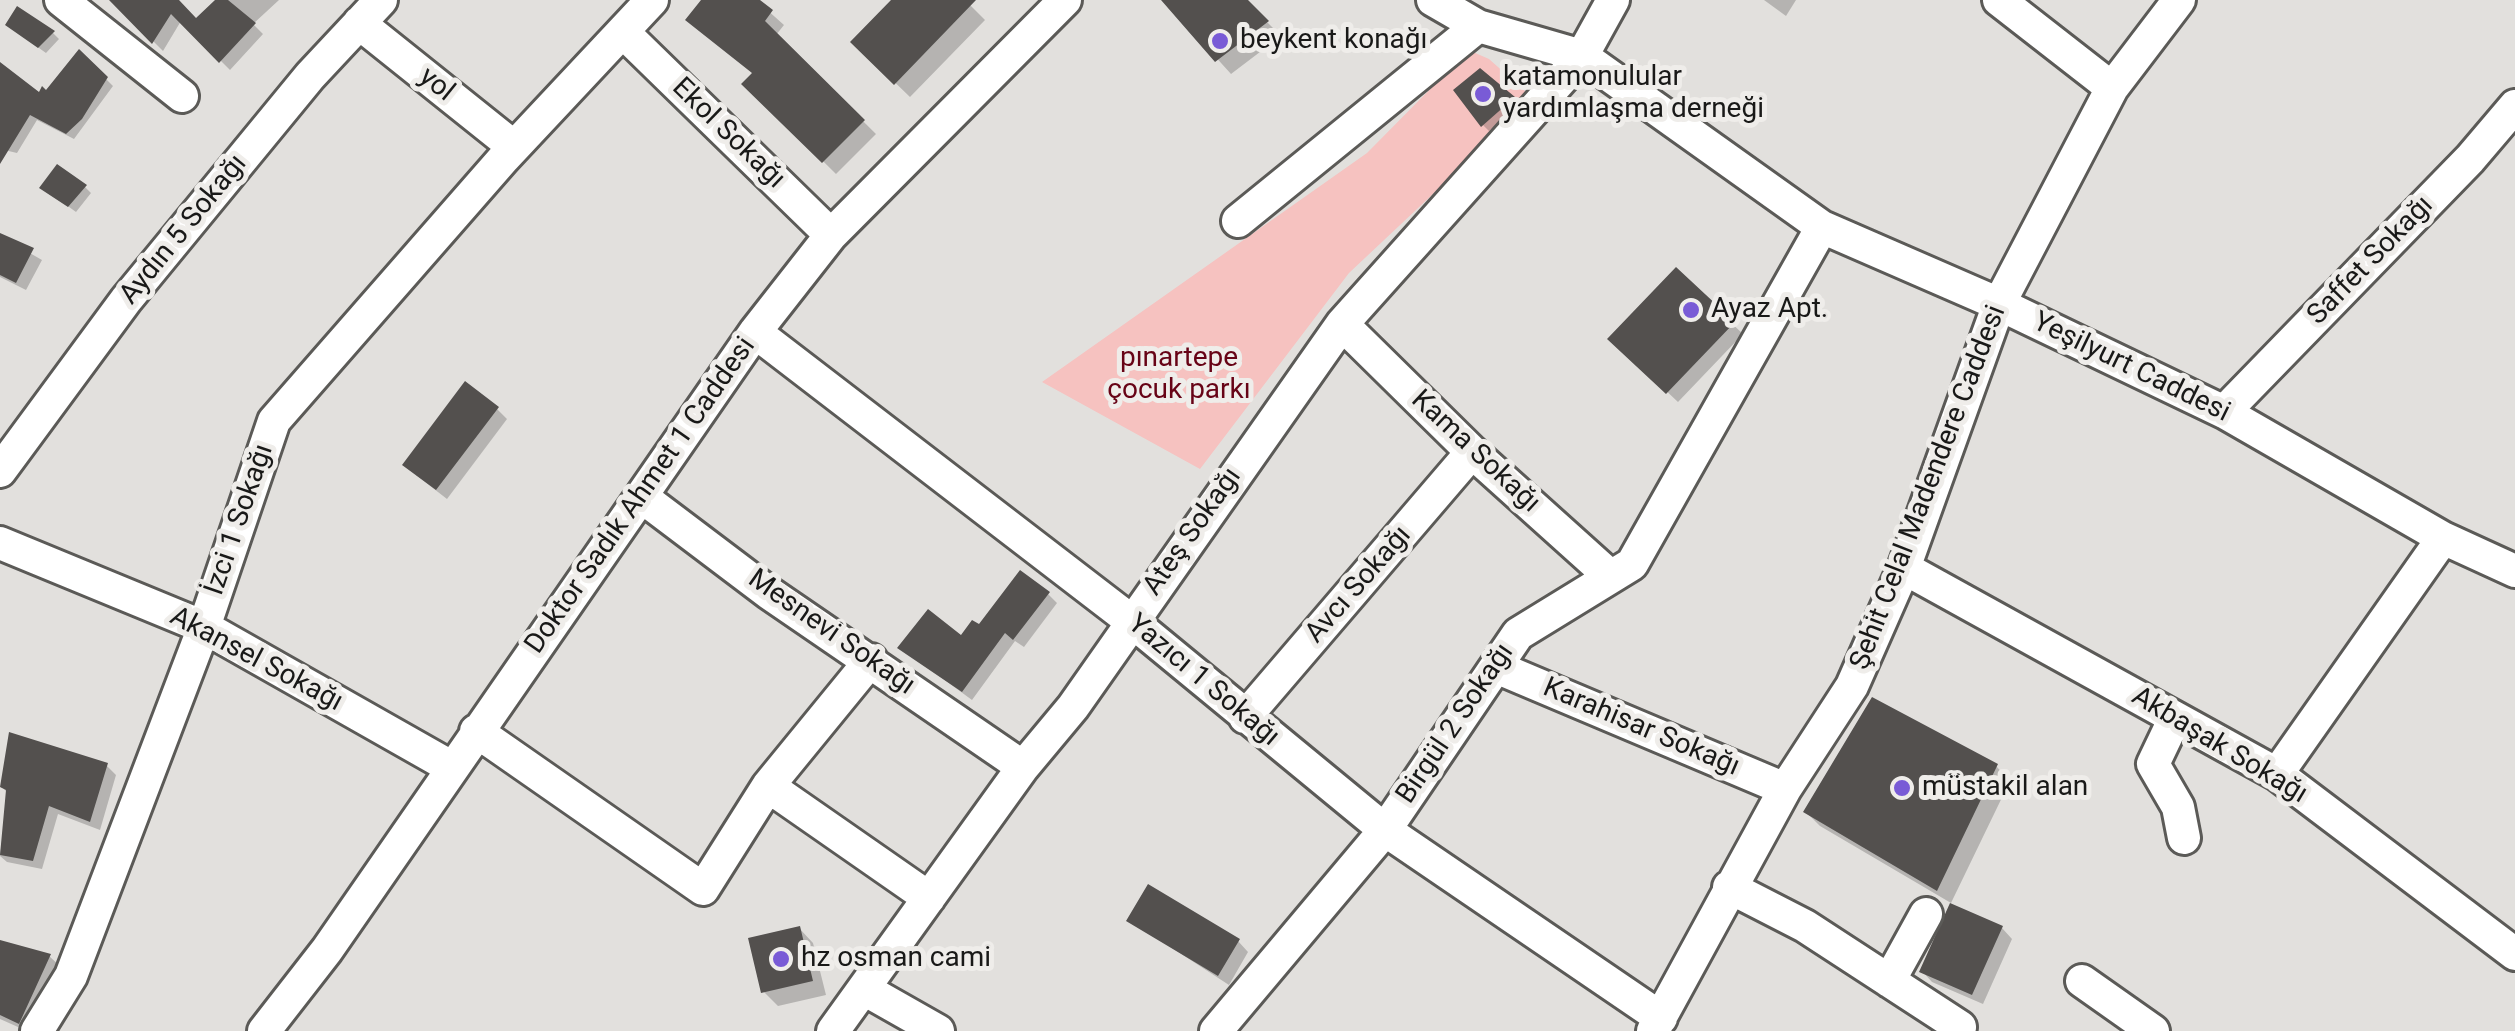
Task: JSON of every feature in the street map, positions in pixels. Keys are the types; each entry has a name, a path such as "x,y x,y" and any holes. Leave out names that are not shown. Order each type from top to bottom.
{"street":[{"path":"61,0 182,96"},
{"name":"İzci 1 Sokağı","path":"37,1031 70,976 204,627 274,422 514,147 625,34 652,0"},
{"name":"Doktor Sadık Ahmet 1 Caddesi","path":"264,1031 327,950 755,332 831,235 1065,0"},
{"name":"Yeşilyurt Caddesi","path":"1433,0 1478,26 1582,56 1822,227 2000,304 2224,412 2443,538 2515,570"},
{"name":"Ateş Sokağı","path":"833,1031 1022,766 1074,707 1130,620 1342,324 1582,56 1613,0"},
{"path":"1999,0 2112,88"},
{"name":"Şehit Celal Madendere Caddesi","path":"1657,1024 1729,886 1785,789 1852,686 1904,568 2000,304 2112,88 2178,0"},
{"name":"yol","path":"370,12 514,147"},
{"name":"Aydın 5 Sokağı","path":"0,471 126,300 310,76 370,12"},
{"path":"1238,221 1478,26"},
{"name":"Ekol Sokağı","path":"625,34 831,235"},
{"name":"Saffet Sokağı","path":"2224,412 2470,160 2515,106"},
{"name":"Birgül 2 Sokağı","path":"1216,1031 1385,830 1518,634 1632,564 1822,227"},
{"name":"Kama Sokağı","path":"1342,324 1472,452 1611,577"},
{"name":"Yazıcı 1 Sokağı","path":"755,332 1130,620 1385,830 1657,1024"},
{"name":"Avcı Sokağı","path":"1246,717 1472,452"},
{"name":"Mesnevi Sokağı","path":"642,497 769,592 1022,766"},
{"path":"2277,774 2443,538"},
{"name":"Akansel Sokağı","path":"0,543 204,627 451,767"},
{"name":"Akbaşak Sokağı","path":"1904,568 2277,774 2515,954"},
{"path":"476,731 703,889 768,786 871,660"},
{"name":"Karahisar Sokağı","path":"1496,667 1785,789"},
{"path":"2175,718 2153,764 2178,807 2184,838"},
{"path":"768,786 929,898"},
{"path":"1729,886 1805,926 1960,1027"},
{"path":"1890,981 1926,914"},
{"path":"2082,981 2153,1031"},
{"path":"864,989 938,1031"}],"green space":[{"name":"pınartepe çocuk parkı","path":"1473,52 1489,59 1534,99 1349,273 1200,469 1042,382 1367,153 1452,67"}],"building":[{"path":"109,0 179,0 196,18 215,0 228,0 256,23 219,63 171,14 152,44"},
{"path":"701,0 760,0 773,10 765,21 865,120 822,163 741,84 752,73 685,20"},
{"path":"891,0 976,0 894,85 850,42"},
{"name":"beykent konağı","path":"1161,0 1248,0 1269,21 1215,62"},
{"path":"17,6 55,31 38,48 5,25"},
{"path":"79,49 108,77 82,119 66,134 30,115 0,164 0,62 39,92 42,86 46,90"},
{"name":"katamonulular yardımlaşma derneği","path":"1480,68 1515,97 1481,127 1453,90"},
{"path":"57,164 87,185 68,207 39,188"},
{"path":"0,233 34,248 16,283 0,275"},
{"path":"1676,267 1735,322 1666,394 1607,339"},
{"path":"465,381 499,407 436,490 402,465"},
{"path":"1020,570 1050,592 1013,640 1005,633 962,692 897,648 928,609 961,635 972,620 979,624"},
{"name":"müstakil alan","path":"1872,697 1998,764 1937,891 1803,812"},
{"path":"9,732 108,763 90,822 49,806 33,861 0,855 6,790 0,787"},
{"path":"1148,884 1240,939 1218,976 1126,921"},
{"path":"1950,903 2003,926 1972,995 1919,972"},
{"name":"hz osman cami","path":"800,926 813,981 761,993 748,938"},
{"path":"0,940 51,954 19,1024 0,1015"}],"place":[{"name":"beykent konağı","path":"1220,41"},
{"name":"katamonulular yardımlaşma derneği","path":"1483,94"},
{"name":"Ayaz Apt.","path":"1691,310"},
{"name":"müstakil alan","path":"1902,788"},
{"name":"hz osman cami","path":"781,959"}]}
